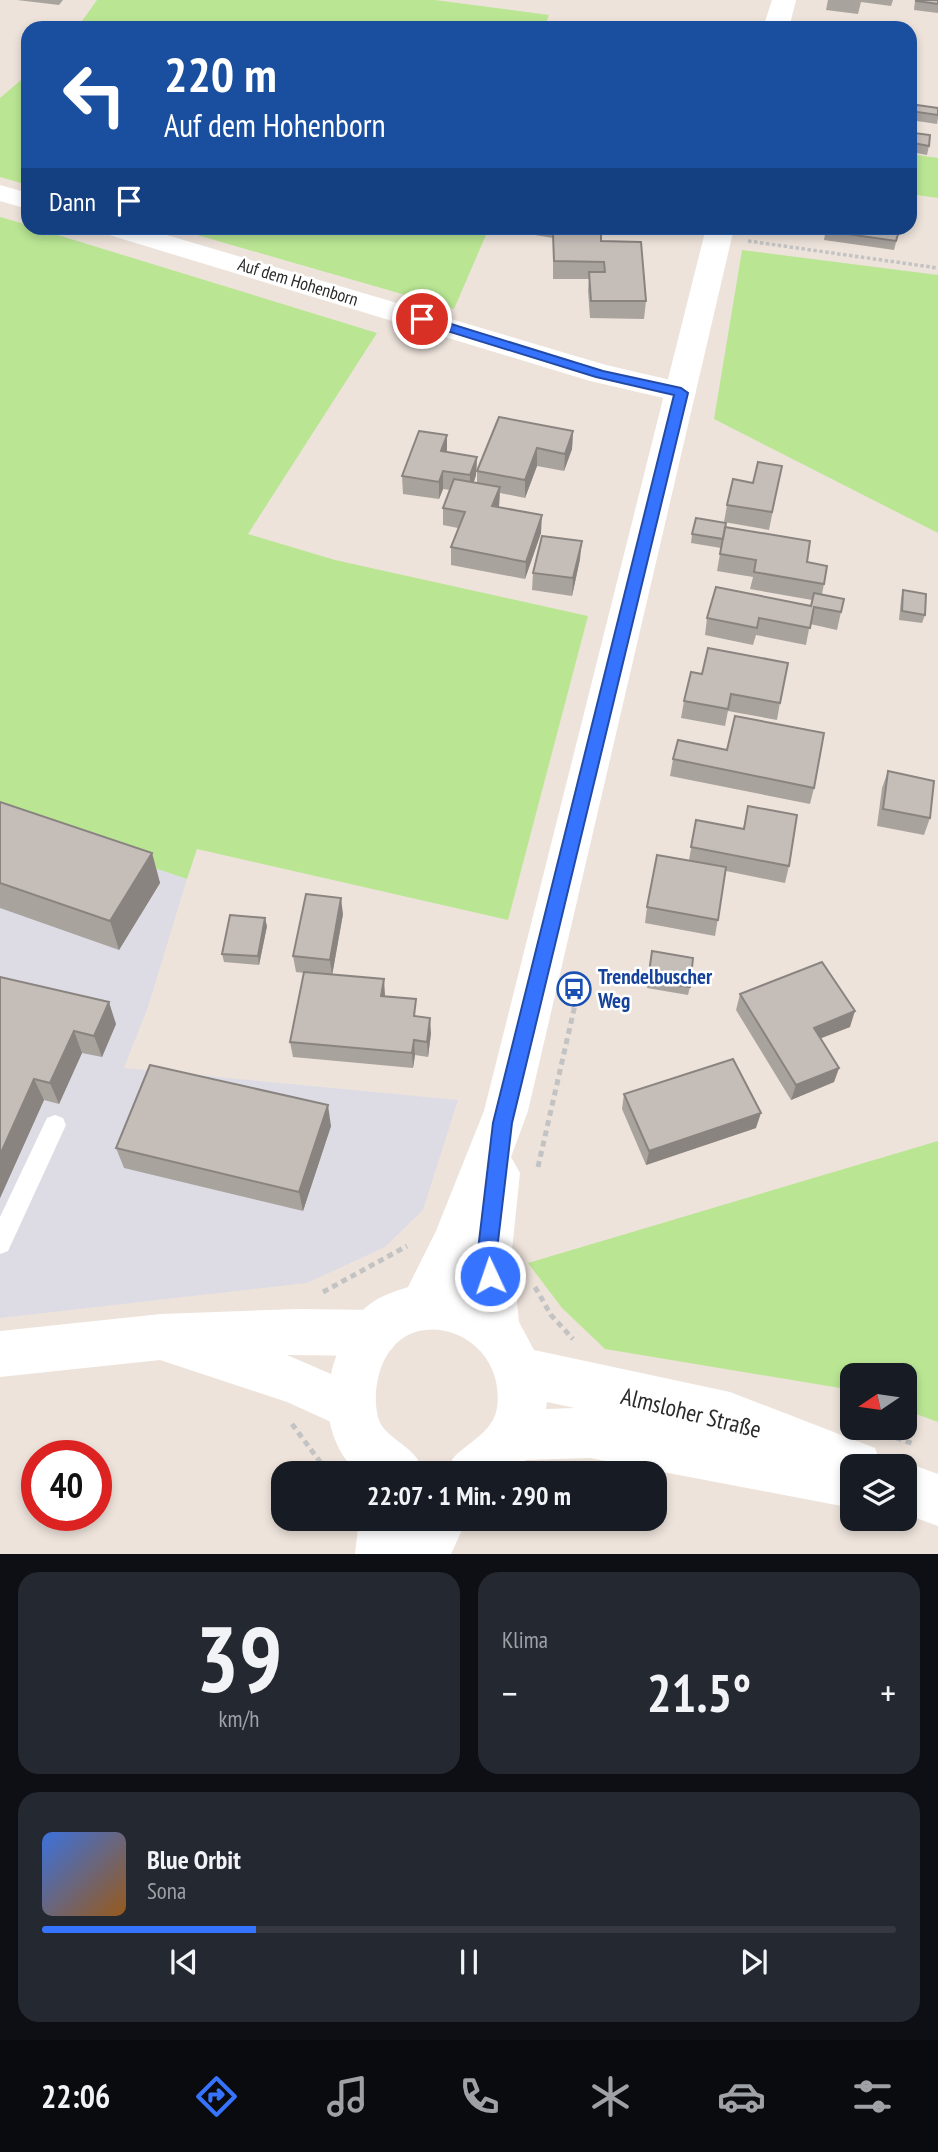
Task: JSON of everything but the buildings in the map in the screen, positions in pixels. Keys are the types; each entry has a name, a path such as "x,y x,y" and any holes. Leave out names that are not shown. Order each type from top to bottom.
{"street":[{"path":"778,21 784,0"},
{"path":"0,192 21,199"},
{"name":"Auf dem Hohenborn","path":"140,235 601,374 681,393"},
{"path":"495,1329 488,1250 503,1123 717,235"},
{"path":"423,1308 503,1123"},
{"path":"378,1461 357,1430 351,1407 354,1372 362,1351 376,1333 395,1316 423,1308 444,1307 471,1313 495,1329 510,1347 521,1372 523,1403 514,1435 494,1461"},
{"path":"0,1354 160,1337 297,1332 376,1333"},
{"path":"160,1337 229,1363 283,1377 322,1391 351,1407"},
{"name":"Almsloher Straße","path":"521,1372 730,1417 820,1450 868,1449"},
{"name":"Almsloher Straße","path":"514,1435 590,1433 840,1480"},
{"path":"381,1553 384,1531"},
{"path":"423,1553 435,1531"}],"lane":[{"path":"0,1244 55,1125"}],"path":[{"path":"736,235 938,268"},
{"path":"535,1178 575,1005"}],"shaded area":[{"path":"0,816 187,879 148,1007 124,1068 458,1100 423,1210 385,1247 307,1283 0,1318"}],"green space":[{"path":"97,0 435,0 549,15 547,21 82,21"},
{"path":"21,80 21,183 0,177 0,98"},
{"path":"917,155 938,158 938,198 917,195"},
{"path":"0,217 21,223 21,235 58,235 377,333 248,534 335,560 588,616 508,920 197,849 187,879 0,816"},
{"path":"197,235 486,235 454,309"},
{"path":"742,250 938,275 938,533 714,419"},
{"path":"938,1141 938,1422 917,1414 917,1363 840,1363 840,1388 605,1349 562,1308 528,1263"}],"place":[{"name":"Trendelbuscher Weg","path":"574,989"}],"route":[{"path":"422,319 601,374 681,393 503,1123 488,1250 490,1276"}]}
